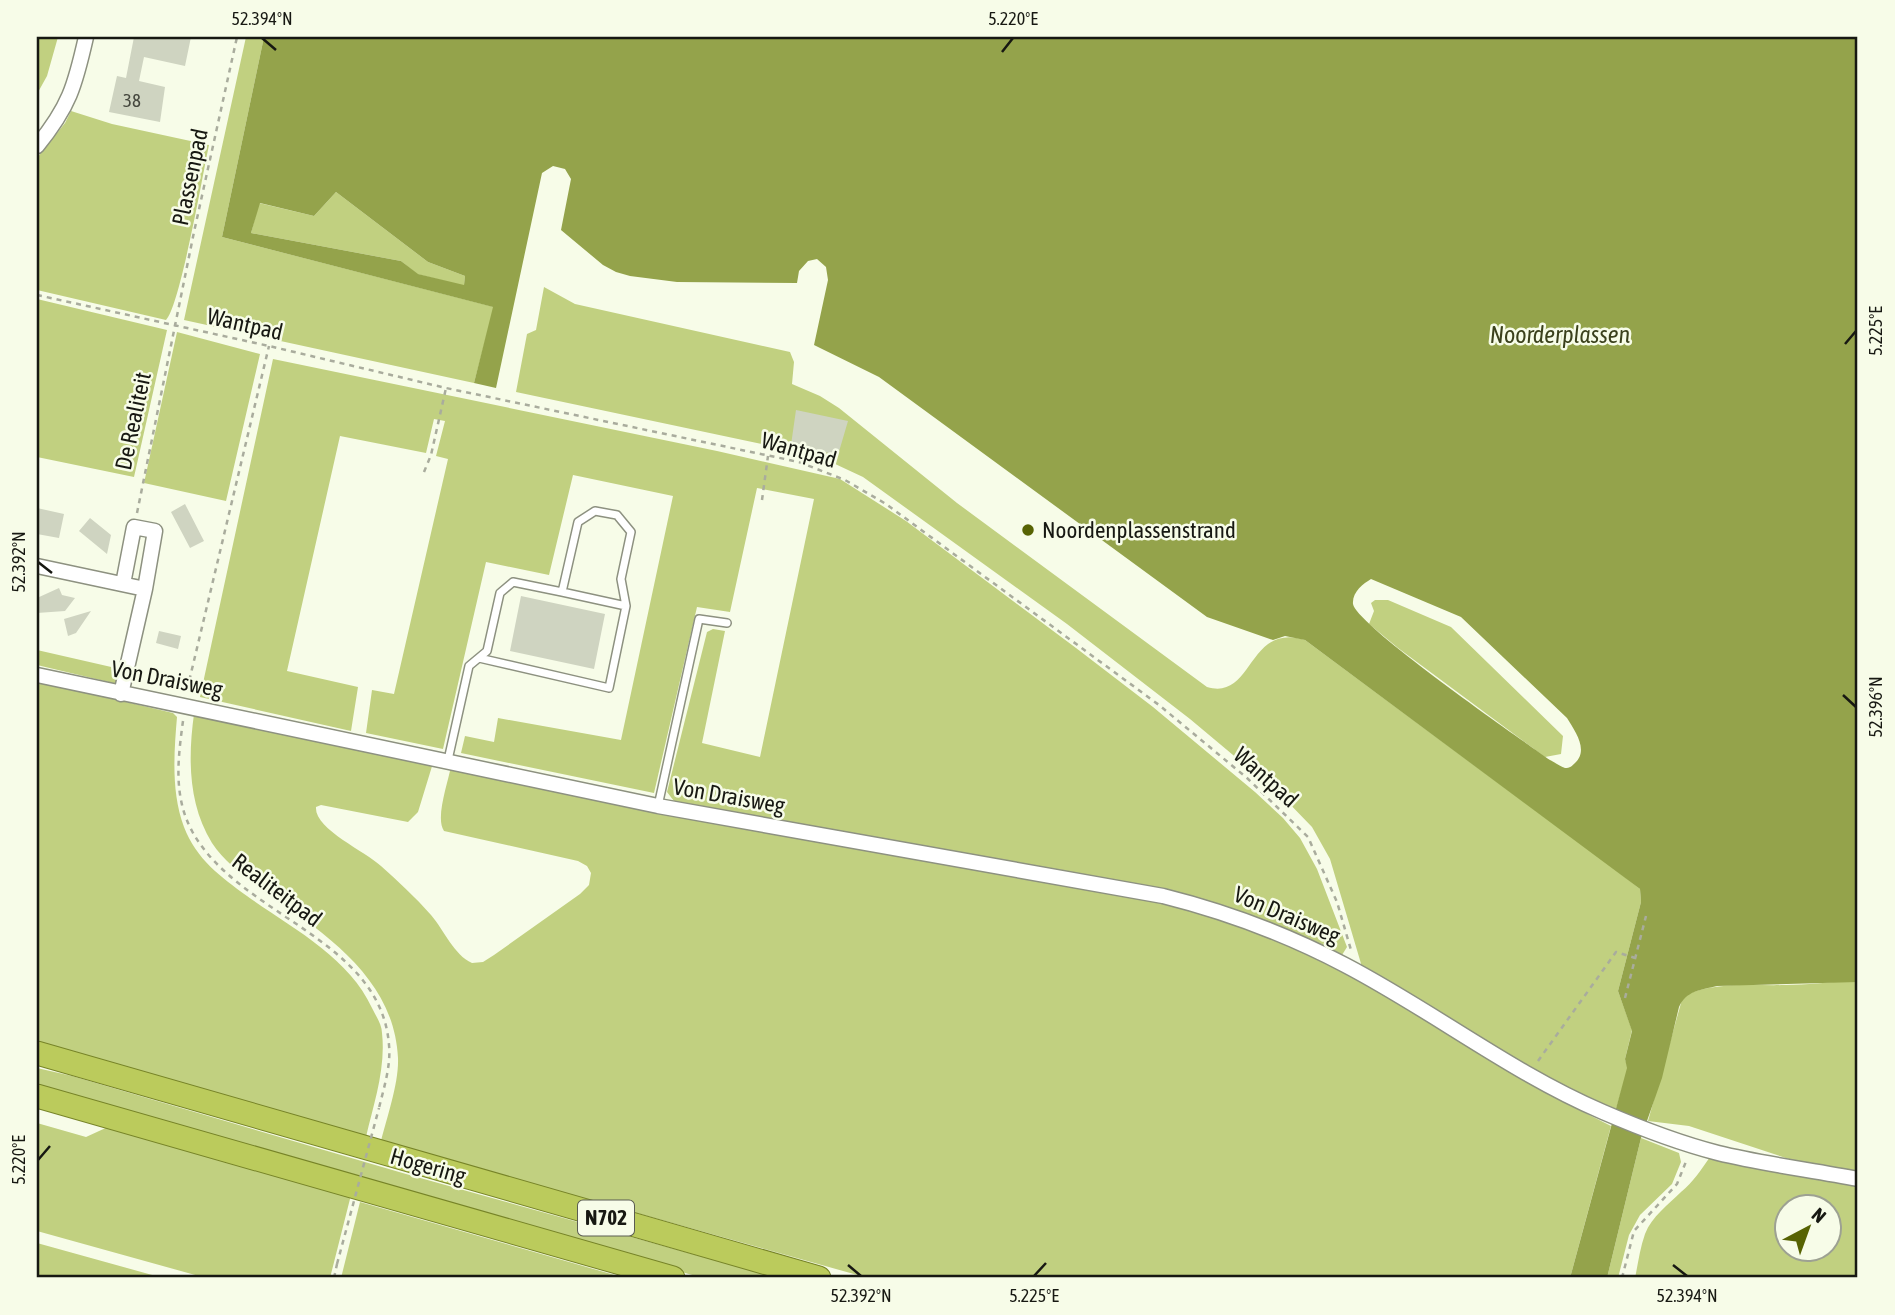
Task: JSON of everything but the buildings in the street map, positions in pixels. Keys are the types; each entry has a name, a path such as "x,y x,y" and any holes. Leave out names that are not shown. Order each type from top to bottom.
{"highway":[{"name":"Hogering","path":"37,1053 819,1278"},
{"name":"Hogering","path":"37,1096 673,1278"}],"street":[{"path":"37,146 58,121 66,105 77,79 86,37"},
{"path":"121,694 155,531 134,527 123,584"},
{"path":"37,566 145,589"},
{"name":"Von Draisweg","path":"37,675 658,806 1173,899 1238,917 1287,936 1347,966 1528,1075 1602,1112 1691,1146 1720,1154 1858,1178"}],"lane":[{"path":"479,658 609,688 626,606 621,579 631,532 617,515 595,511 578,522 562,592"},
{"path":"449,760 469,666 487,651 500,593 513,582 626,606"},
{"name":"Von Draisweg","path":"658,806 699,619 727,623"}],"path":[{"name":"Plassenpad","path":"176,325 237,37"},
{"name":"Wantpad","path":"37,295 446,388 799,462 845,480 886,504 1159,705 1247,778 1308,837 1337,902 1351,947 1347,966"},
{"name":"De Realiteit","path":"134,527 176,325"},
{"name":"Realiteitpad","path":"269,346 184,706 177,765 178,785 191,830 211,858 231,879 334,952 365,982 383,1017 389,1044 387,1075 334,1278"},
{"path":"424,472 431,454 446,388"},
{"path":"762,500 768,456"},
{"path":"1625,998 1646,916"},
{"path":"1528,1075 1616,952 1635,958"},
{"path":"1622,1278 1634,1231 1677,1184 1691,1146"}],"shaded area":[{"path":"37,37 58,37 47,76 37,94"},
{"path":"246,37 264,37 222,237 494,307 474,383 184,320"},
{"path":"71,111 112,124 209,145 178,291 166,320 37,290 37,158 65,123"},
{"path":"336,192 428,262 465,276 464,286 417,274 401,261 251,233 259,203 314,216"},
{"path":"544,287 575,304 790,352 794,362 792,384 839,408 957,503 1207,687 1222,688 1234,683 1272,642 1286,637 1305,640 1613,868 1640,889 1641,902 1618,991 1632,1030 1625,1059 1628,1068 1616,1109 1594,1102 1545,1078 1362,967 1330,859 1312,827 1282,796 1190,719 1067,624 863,477 818,456 516,392 527,334 536,330"},
{"path":"37,299 167,330 134,477 37,457"},
{"path":"177,332 260,354 226,501 144,483"},
{"path":"273,359 840,479 906,521 1076,648 1153,707 1255,792 1300,838 1317,869 1347,947 1342,955 1336,955 1289,930 1241,913 677,805 667,792 707,632 713,629 725,631 702,743 760,757 814,499 757,488 730,612 697,607 654,793 461,753 465,736 494,742 498,718 621,740 673,496 573,475 549,575 486,562 443,749 366,733 372,690 394,694 448,459 436,456 445,421 434,419 426,453 340,436 287,671 358,687 351,731 200,697"},
{"path":"1375,600 1388,600 1451,627 1563,736 1561,754 1545,757 1369,624 1374,611 1371,603"},
{"path":"37,650 120,669 117,684 37,665"},
{"path":"37,681 173,713 177,717 175,786 184,827 195,849 228,882 318,945 349,973 362,990 378,1020 382,1030 382,1059 366,1137 37,1041"},
{"path":"194,714 433,763 418,812 408,822 321,805 316,807 323,823 331,831 374,860 406,889 431,915 460,954 472,963 483,962 494,955 580,894 589,885 591,873 587,866 578,861 444,831 441,809 451,766 1161,901 1205,912 1286,942 1346,972 1540,1090 1611,1126 1570,1278 868,1278 381,1141 398,1068 394,1030 384,1004 353,961 334,943 238,871 212,843 198,813 194,797 191,747"},
{"path":"1858,982 1858,1171 1795,1161 1689,1126 1648,1121 1683,996 1720,986"},
{"path":"37,1068 778,1278 703,1278 610,1252 37,1086"},
{"path":"37,1123 86,1137 110,1126 351,1195 330,1278 206,1278 37,1231"},
{"path":"1641,1138 1679,1153 1681,1162 1672,1184 1640,1215 1629,1235 1618,1278 1607,1278"},
{"path":"1710,1157 1858,1182 1858,1278 1635,1278 1648,1228 1661,1211 1693,1180"},
{"path":"360,1202 625,1278 341,1278"},
{"path":"37,1243 163,1278 37,1278"}],"water":[{"name":"Noorderplassen","path":"264,37 1858,37 1858,982 1717,986 1694,992 1682,1002 1662,1078 1641,1138 1607,1278 1570,1278 1627,1068 1625,1059 1632,1031 1618,991 1641,902 1640,889 1305,640 1285,636 1273,640 1207,617 879,377 814,345 828,280 826,267 817,259 808,261 799,271 797,283 677,282 616,272 603,265 561,230 571,179 565,169 553,166 542,173 496,388 474,383 493,307 222,237","holes":["336,192 428,262 465,276 464,285 418,274 401,261 251,233 260,203 314,216","1371,579 1461,617 1567,718 1581,746 1579,758 1575,763 1565,768 1550,760 1442,683 1382,635 1361,616 1353,604 1356,592"]}],"place":[{"name":"Noordenplassenstrand","path":"1028,530"}]}
